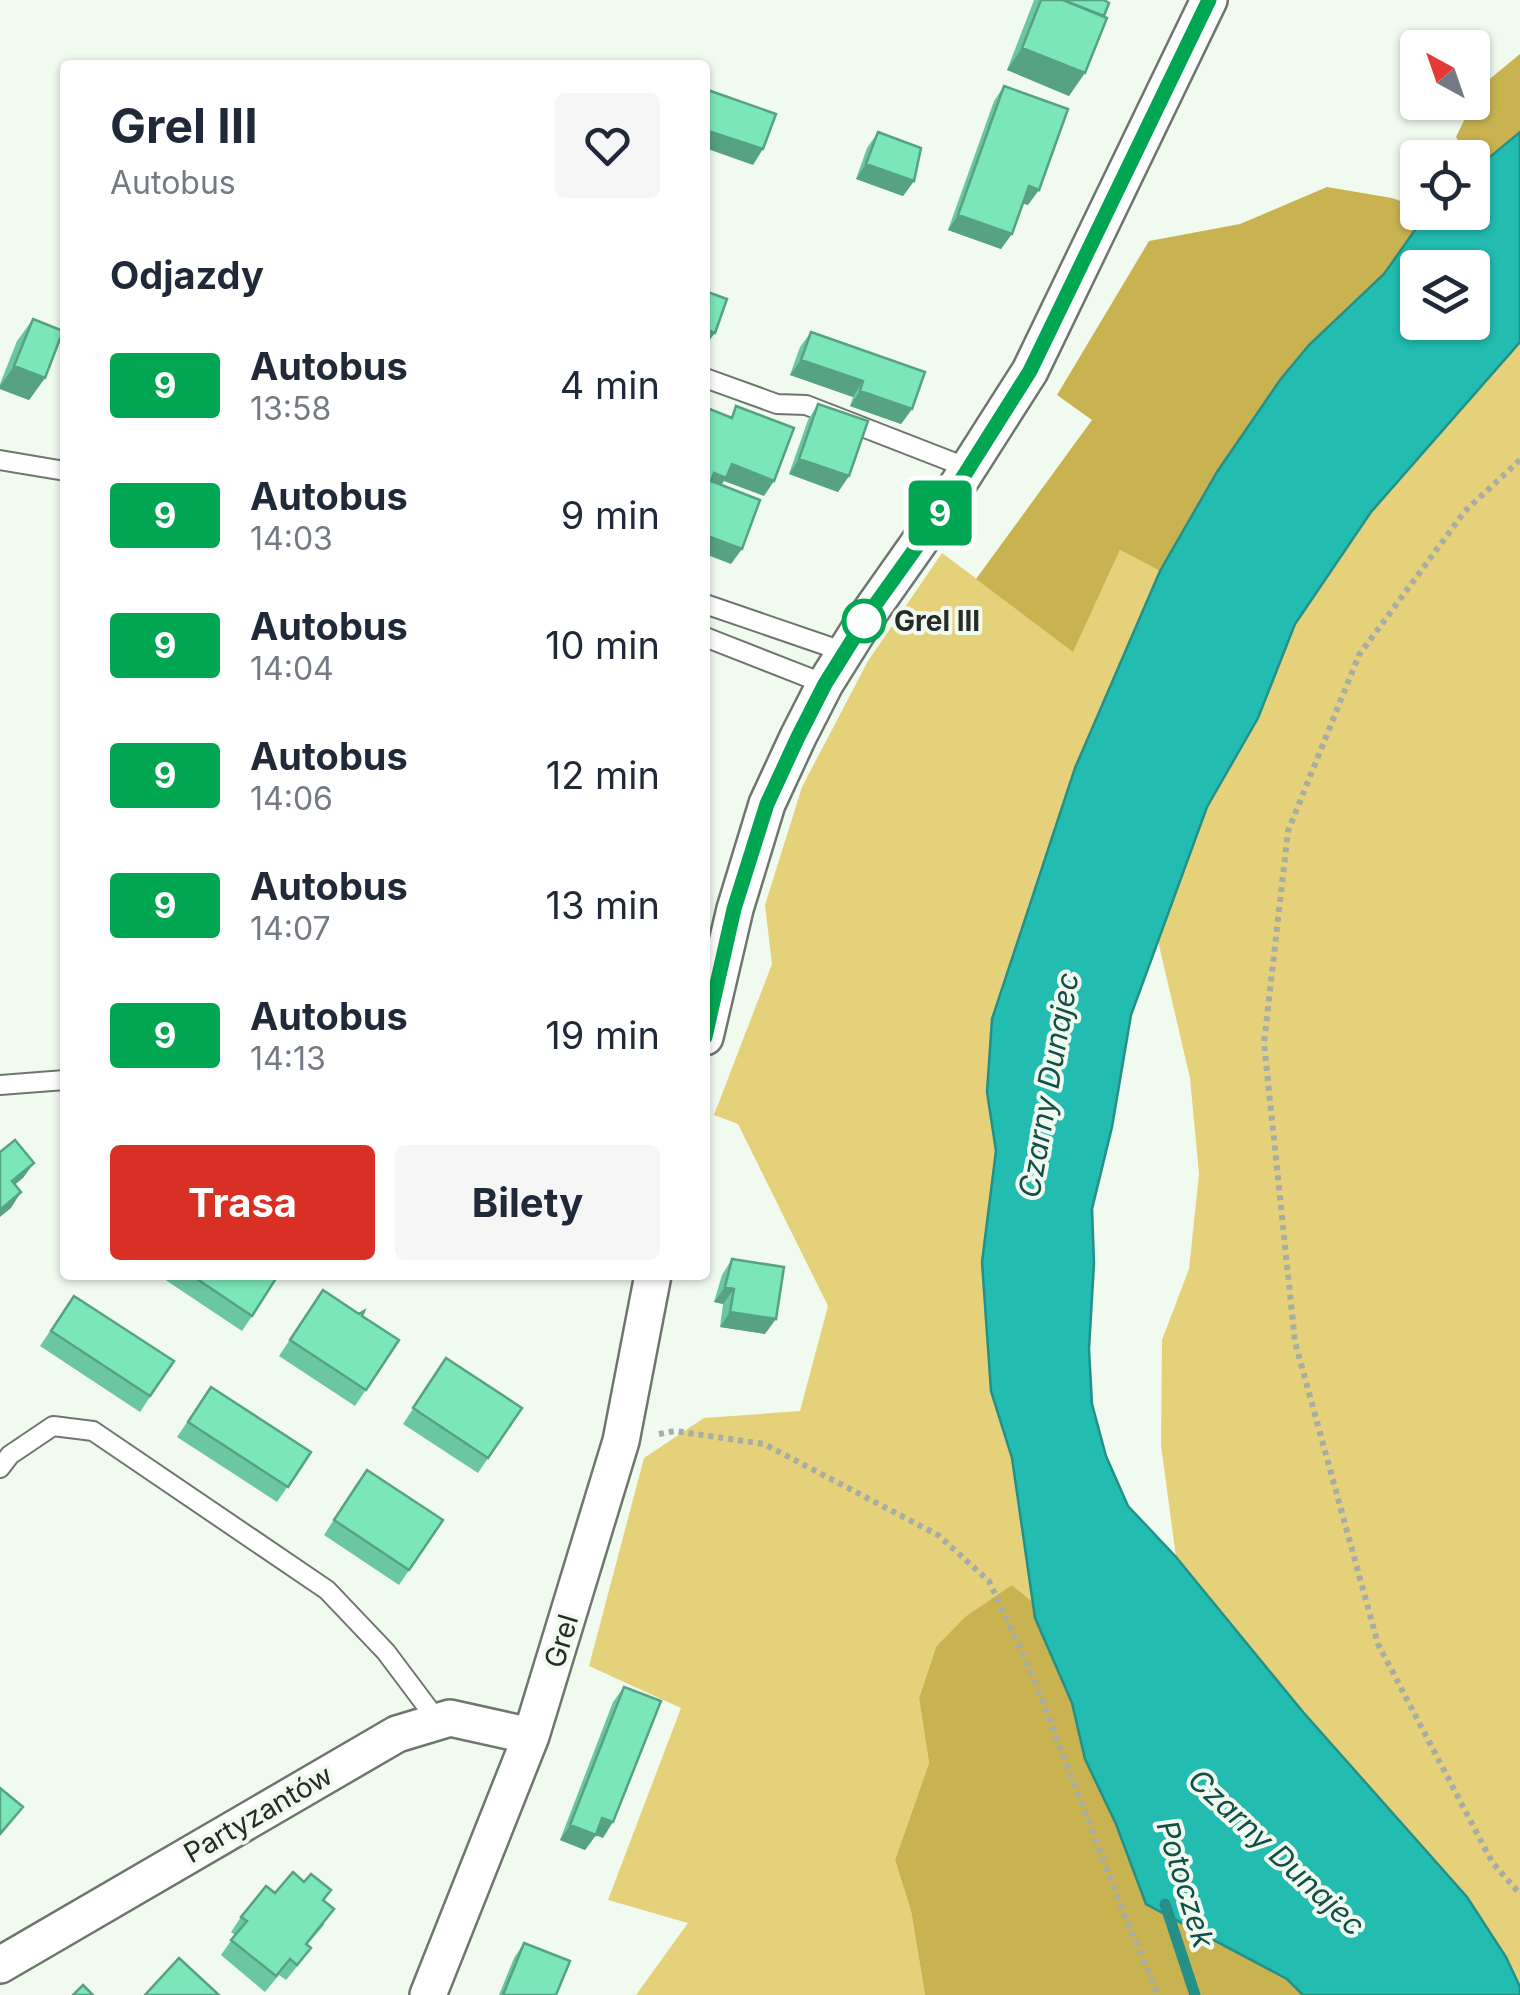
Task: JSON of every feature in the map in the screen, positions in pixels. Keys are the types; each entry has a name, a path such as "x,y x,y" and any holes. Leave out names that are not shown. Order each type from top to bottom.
{"street":[{"path":"710,1015 734,909 767,804 825,684 1030,371 1201,2"},
{"name":"Grel","path":"428,1995 531,1736 621,1441 652,1280"},
{"name":"Partyzantów","path":"4,1955 397,1734 450,1718 531,1736"}],"lane":[{"path":"710,380 777,404 806,405 968,468"},
{"path":"0,460 60,470"},
{"path":"710,606 846,652"},
{"path":"710,638 825,684"},
{"path":"0,1085 60,1080"},
{"path":"0,1468 10,1455 54,1426 93,1431 327,1590 386,1652 437,1720"}],"path":[{"path":"1520,460 1465,511 1360,655 1288,832 1264,1043 1294,1342 1378,1644 1492,1862 1520,1894"},
{"path":"621,1441 674,1431 764,1444 938,1535 988,1581 1032,1674 1158,1995"}],"shaded area":[{"path":"1520,54 1520,132 1490,157 1490,140 1456,137 1464,120 1490,120 1490,79"},
{"path":"1327,187 1400,201 1400,230 1415,230 1384,274 1309,345 1280,380 1217,472 1160,571 1120,550 1073,652 976,579 1092,420 1057,395 1149,241 1240,224"},
{"path":"1520,342 1520,1987 1506,1957 1467,1897 1303,1712 1176,1557 1161,1445 1162,1340 1189,1269 1199,1174 1190,1078 1158,941 1207,807 1258,718 1295,624 1371,512"},
{"path":"1120,550 1160,571 1075,768 1028,906 987,1092 996,1151 982,1262 991,1391 1012,1458 1034,1603 1012,1585 936,1647 919,1698 929,1763 895,1860 911,1911 925,1995 636,1995 688,1923 608,1900 681,1708 589,1666 644,1458 704,1418 800,1411 828,1306 738,1124 714,1115 772,964 765,905 802,787 868,661 942,553 1073,651"},
{"path":"1012,1585 1034,1603 1035,1618 1072,1703 1085,1759 1116,1824 1146,1904 1287,1979 1303,1995 925,1995 911,1911 895,1860 929,1763 919,1698 936,1647 965,1617"}],"water":[{"name":"Czarny Dunajec","path":"1520,132 1520,342 1371,512 1295,624 1258,718 1207,807 1131,1015 1112,1127 1092,1209 1092,1404 1106,1456 1128,1506 1467,1897 1506,1957 1520,1995 1303,1995 1287,1979 1146,1904 1116,1824 1085,1759 1072,1703 1035,1618 1012,1458 991,1391 982,1262 996,1151 987,1092 992,1019 1075,768 1160,571 1217,472 1280,380 1309,345 1384,274 1400,251 1400,340 1490,340 1490,250 1401,250 1415,230 1490,230 1490,157"}],"building":[{"path":"1041,0 1063,0 1107,18 1085,73 1022,48"},
{"path":"1063,0 1104,0 1109,3 1104,16"},
{"path":"1004,86 1068,109 1039,190 1029,186 1012,234 958,215"},
{"path":"710,91 776,114 763,149 710,132"},
{"path":"878,132 921,148 914,181 866,164"},
{"path":"710,293 727,299 715,333 710,331"},
{"path":"33,319 60,330 45,378 14,366"},
{"path":"811,332 925,372 912,409 860,391 863,381 801,360"},
{"path":"818,404 868,421 849,476 799,459"},
{"path":"736,406 794,428 774,481 732,464 726,478 714,473 711,481 760,500 742,549 710,537 710,409 732,418"},
{"path":"15,1140 34,1163 12,1181 21,1192 0,1210 0,1152"},
{"path":"732,1259 784,1267 776,1319 730,1312 734,1289 725,1287"},
{"path":"198,1280 275,1280 252,1316"},
{"path":"323,1290 359,1314 364,1311 362,1316 399,1340 366,1390 290,1340"},
{"path":"74,1296 174,1361 150,1396 51,1331"},
{"path":"446,1358 522,1408 488,1458 413,1408"},
{"path":"211,1387 311,1452 288,1487 188,1422"},
{"path":"367,1470 443,1520 409,1570 334,1520"},
{"path":"624,1687 661,1701 613,1822 602,1818 596,1835 570,1825"},
{"path":"0,1788 23,1807 0,1834"},
{"path":"293,1872 304,1882 311,1874 331,1890 323,1900 334,1909 306,1944 311,1948 297,1965 290,1959 276,1976 231,1940 247,1921 241,1917 266,1886 275,1893"},
{"path":"524,1943 570,1961 556,1995 503,1995"},
{"path":"179,1958 219,1995 145,1995"},
{"path":"83,1985 93,1995 73,1995"}],"waterway":[{"name":"Potoczek","path":"1165,1904 1195,1995"}],"bus line":[{"name":"9","path":"710,1015 734,909 767,804 798,737 825,684 870,612 938,517 1030,371 1209,0"}],"place":[{"name":"Grel III","path":"864,621"}]}
